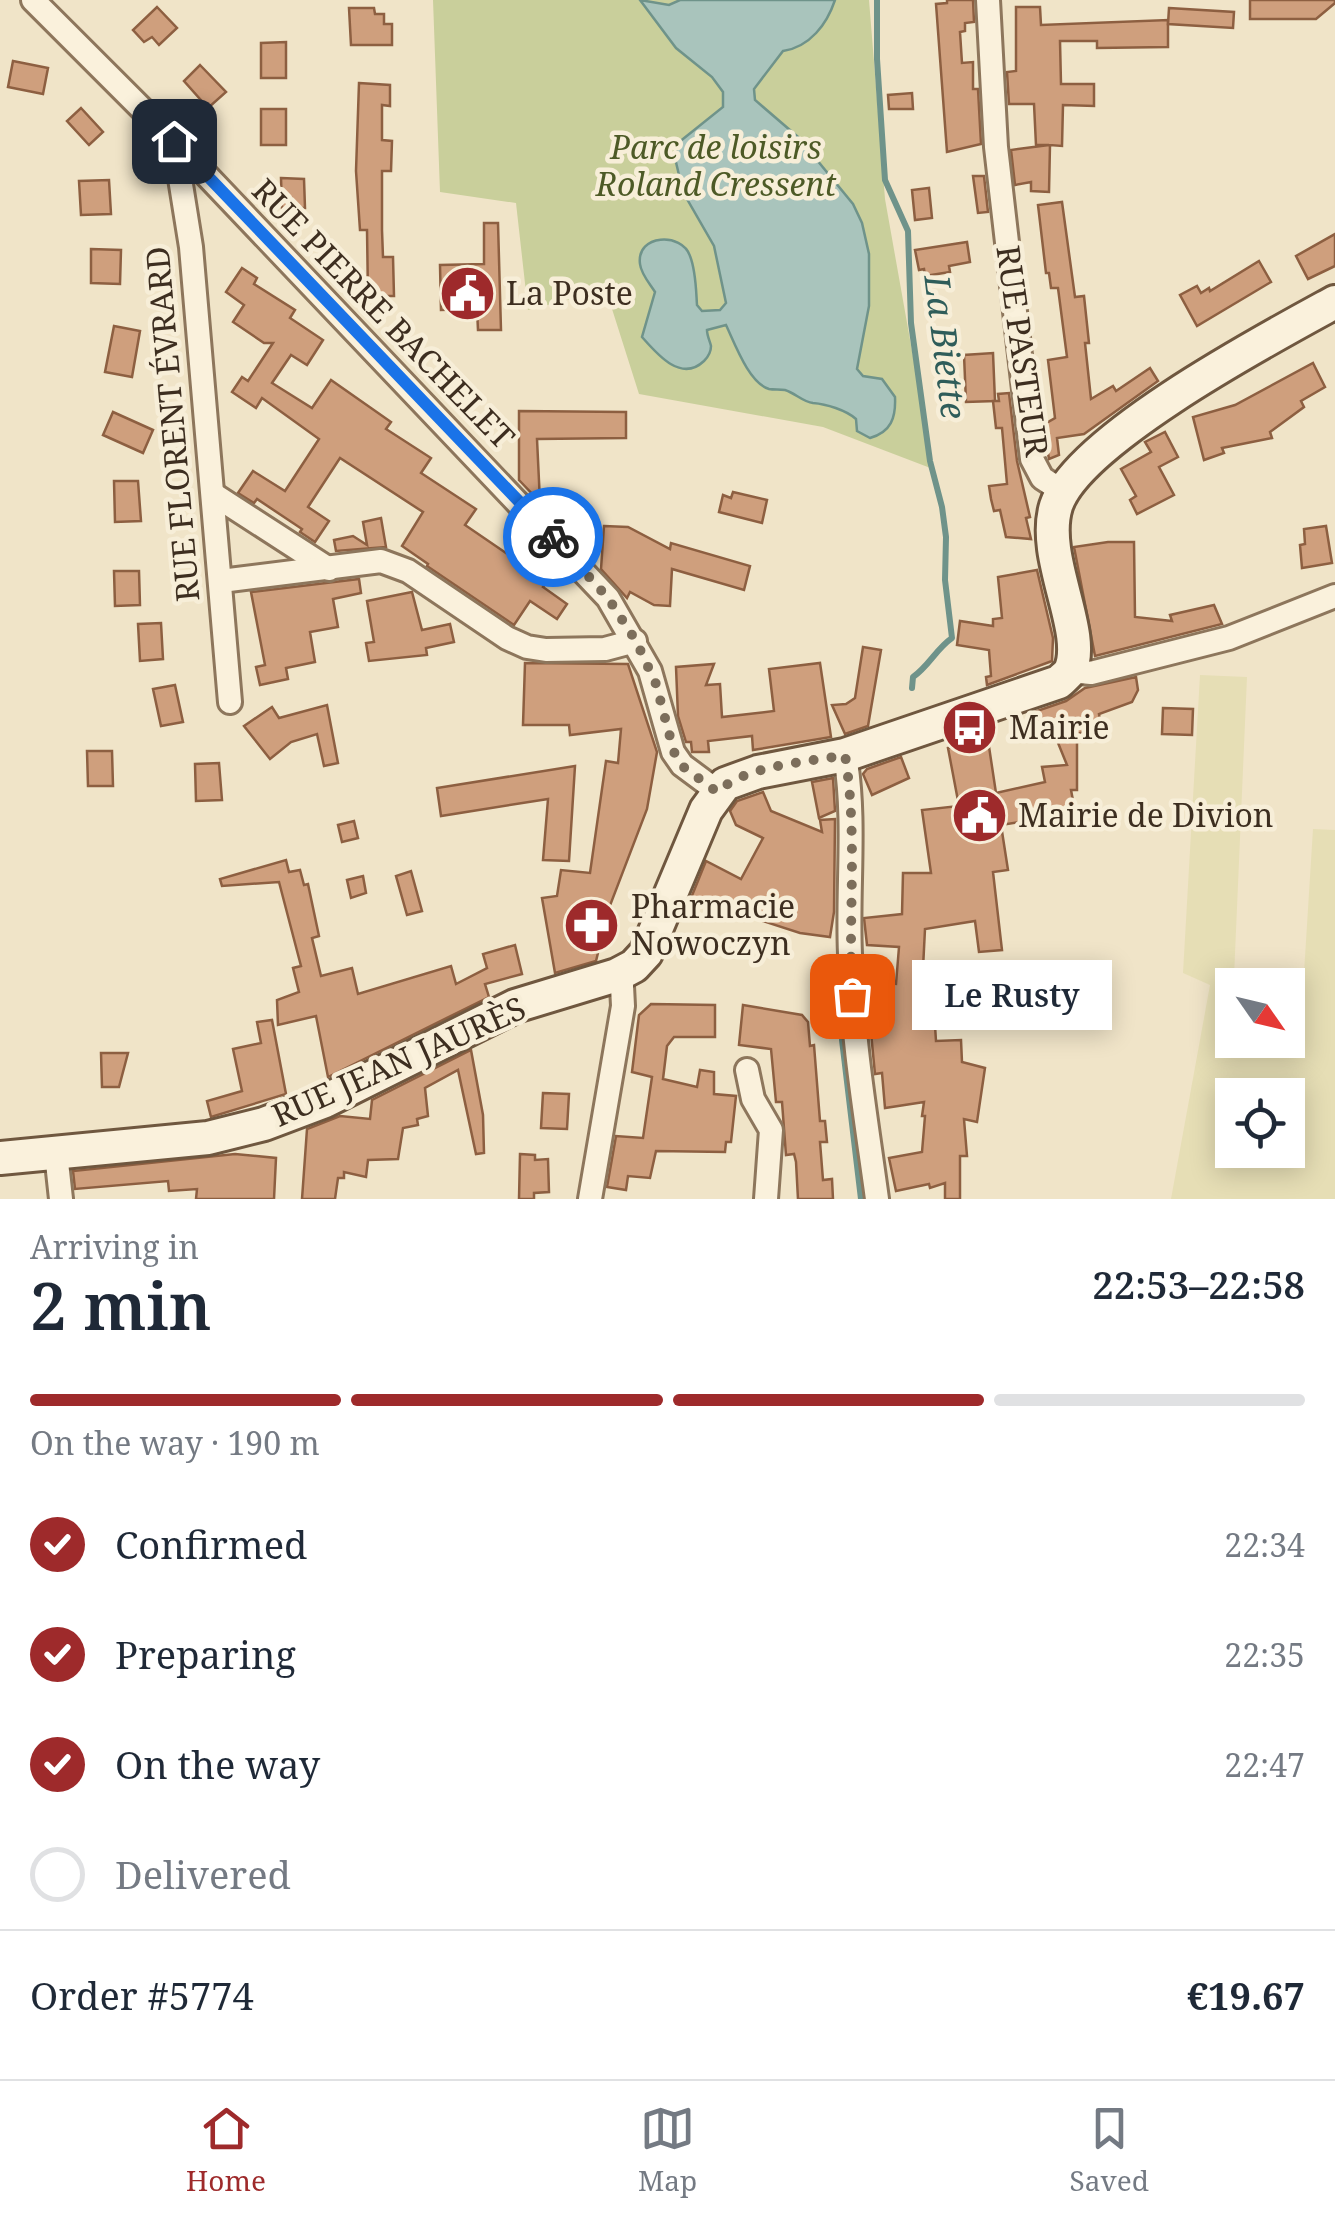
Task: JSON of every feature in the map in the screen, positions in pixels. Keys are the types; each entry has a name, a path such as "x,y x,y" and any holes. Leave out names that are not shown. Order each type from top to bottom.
{"main road":[{"path":"1062,492 1104,445 1258,344 1335,302"},
{"name":"RUE PASTEUR","path":"1062,492 1052,530 1053,553 1072,635 1070,671"},
{"path":"617,975 634,966 646,952 717,792 725,784 758,772 845,755 1008,702 1059,682 1070,671"},
{"name":"RUE JEAN JAURÈS","path":"0,1158 208,1138 264,1124 325,1100 515,1006 617,975"}],"street":[{"name":"RUE PIERRE BACHELET","path":"33,0 174,141 608,598 636,641 656,684 674,752 682,766 717,792"},
{"name":"RUE PASTEUR","path":"988,0 996,147 1032,459 1042,478 1062,492"},
{"name":"RUE FLORENT ÉVRARD","path":"174,141 191,247 230,702"},
{"path":"212,494 330,569"},
{"path":"221,581 381,561 394,564 507,638 527,646 546,650 605,649 636,641"},
{"path":"1070,671 1092,673 1229,638 1335,596"},
{"path":"845,755 851,799 848,912 852,996 877,1199"},
{"path":"594,1198 623,1006 617,975"},
{"path":"746,1070 754,1099 771,1130 766,1199"},
{"path":"56,1153 61,1199"}],"shaded area":[{"path":"1200,675 1247,677 1234,968 1215,968 1215,1058 1305,1058 1304,968 1313,829 1335,830 1335,1199 1171,1199 1210,985 1183,973"}],"green space":[{"name":"Parc de loisirs Roland Cressent","path":"433,0 869,0 885,199 933,469 823,427 639,394 606,290 528,310 516,203 440,192"}],"water":[{"path":"640,0 669,5 680,0 835,0 816,33 801,45 783,51 754,89 755,100 798,137 853,204 862,223 869,254 869,306 857,369 863,376 882,379 895,397 891,423 883,432 870,438 857,431 856,419 841,410 762,385 743,362 726,325 707,330 709,354 687,369 670,364 642,337 655,292 642,271 641,254 652,242 670,240 685,248 693,268 697,305 702,311 720,310 726,303 714,246 683,192 675,158 678,143 723,107 723,92 712,77 676,48"}],"building":[{"path":"973,0 974,22 965,23 965,31 960,32 962,63 973,62 981,144 947,152 936,4"},
{"path":"1250,0 1335,3 1316,19 1250,19"},
{"path":"157,7 177,28 159,45 152,37 144,42 133,30"},
{"path":"1016,7 1040,7 1041,25 1168,20 1168,47 1097,48 1097,41 1060,41 1061,84 1094,84 1094,106 1063,105 1062,146 1050,145 1049,192 1031,191 1031,182 1015,185 1011,150 1049,145 1036,145 1034,104 1009,104 1007,72 1016,71"},
{"path":"349,8 374,8 375,14 384,14 384,24 392,24 392,45 351,45"},
{"path":"1169,8 1234,12 1233,28 1168,24"},
{"path":"286,42 286,78 261,78 261,43"},
{"path":"13,61 48,68 43,94 8,87"},
{"path":"200,65 226,92 208,108 184,81"},
{"path":"359,83 390,85 390,106 382,105 382,140 392,141 391,171 382,171 382,230 383,257 393,257 394,296 368,296 367,230 360,230 356,171"},
{"path":"912,93 913,109 889,109 888,95"},
{"path":"81,108 103,132 89,145 67,121"},
{"path":"261,109 286,109 286,145 261,145"},
{"path":"973,176 984,176 988,212 978,213"},
{"path":"281,178 304,179 305,208 282,208"},
{"path":"109,180 111,214 81,215 79,181"},
{"path":"929,188 932,218 915,220 912,190"},
{"path":"1062,202 1075,297 1084,296 1091,399 1113,386 1116,391 1150,368 1158,381 1084,434 1057,438 1059,455 1049,459 1043,425 1055,418 1048,360 1067,357 1058,288 1051,288 1046,273 1038,205"},
{"path":"484,223 498,223 501,330 478,330 477,309 441,310 440,265 484,264"},
{"path":"1335,234 1335,266 1308,279 1296,256"},
{"path":"967,242 970,262 949,266 950,272 925,276 924,269 919,270 915,250"},
{"path":"91,249 121,250 120,284 91,283"},
{"path":"1259,261 1271,282 1197,326 1180,295 1197,286 1201,293 1209,288 1210,291"},
{"path":"242,268 257,278 254,284 295,310 290,318 323,340 307,365 291,355 272,383 312,408 331,380 391,422 386,429 431,458 421,473 476,509 465,525 547,581 543,587 567,604 557,619 530,601 514,625 427,566 402,546 423,512 340,458 308,507 329,521 315,542 257,499 254,503 238,493 253,471 285,491 319,439 262,398 256,408 232,392 242,377 248,381 273,343 264,343 233,322 244,305 226,292"},
{"path":"114,326 140,331 132,377 105,372"},
{"path":"993,353 995,401 966,402 964,355"},
{"path":"1313,363 1325,387 1301,401 1304,407 1270,432 1272,438 1222,448 1224,453 1204,460 1193,417 1235,405"},
{"path":"1009,393 1031,539 1006,537 1000,510 994,511 989,486 1007,484 1002,428 996,428 993,401 999,401 998,394"},
{"path":"519,411 626,412 626,438 537,439 540,502 519,480"},
{"path":"113,412 153,430 143,453 103,435"},
{"path":"1165,432 1178,457 1159,467 1174,495 1137,514 1130,500 1136,496 1121,469 1151,452 1145,442"},
{"path":"114,481 138,481 141,521 115,522"},
{"path":"733,492 767,500 762,523 719,512 723,495 731,498"},
{"path":"381,518 386,547 336,551 334,540 353,536 367,545 363,522"},
{"path":"604,526 628,527 670,549 671,543 750,566 744,590 672,569 670,606 654,605 630,592 627,598 601,569"},
{"path":"1326,526 1332,563 1302,568 1300,545 1305,544 1304,529"},
{"path":"1134,542 1135,617 1172,621 1170,615 1214,605 1222,624 1095,656 1074,547"},
{"path":"1037,570 1053,638 1052,661 987,685 986,677 991,676 989,650 957,645 960,621 993,626 993,619 1002,618 998,577"},
{"path":"114,571 139,571 140,605 115,606"},
{"path":"359,579 361,593 333,599 338,627 310,632 315,662 286,668 288,679 260,685 256,667 265,665 251,592"},
{"path":"412,592 422,630 450,624 454,642 426,648 427,655 369,661 366,643 374,642 367,601"},
{"path":"161,623 163,659 140,661 138,624"},
{"path":"863,647 881,650 868,726 845,734 832,705 846,704 855,698"},
{"path":"525,663 628,664 657,752 647,809 609,908 596,961 555,973 542,898 557,896 561,870 590,873 606,761 618,763 621,729 570,735 569,725 523,725"},
{"path":"820,663 831,737 753,750 752,736 708,741 709,752 692,752 678,716 676,667 714,664 706,685 720,684 722,717 774,711 769,669"},
{"path":"1136,677 1138,690 1132,702 1099,714 1101,727 1077,734 1077,790 1071,790 1077,822 1045,827 1043,818 1001,825 1008,870 993,872 1002,950 979,952 975,921 925,929 922,988 929,989 928,996 965,999 965,1006 934,1010 936,1041 961,1040 962,1062 985,1068 977,1122 964,1119 967,1156 960,1156 960,1199 945,1199 945,1183 896,1191 889,1158 922,1152 924,1102 885,1108 882,1073 875,1074 866,981 896,984 899,947 867,945 864,918 902,914 903,873 931,873 922,810 959,806 948,748 988,740 996,793 1045,782 1042,767 1067,765 1052,728 1038,733 1034,712 1066,701 1085,688"},
{"path":"175,685 183,722 161,726 153,689"},
{"path":"327,705 338,763 324,766 317,734 291,742 270,759 244,726 272,707 279,718"},
{"path":"1163,708 1193,709 1192,735 1162,734"},
{"path":"87,751 112,751 113,786 88,786"},
{"path":"901,757 909,778 872,795 863,774"},
{"path":"219,763 222,800 196,801 195,764"},
{"path":"575,766 569,861 543,860 548,799 441,816 437,788"},
{"path":"833,778 835,811 819,818 812,782"},
{"path":"763,792 771,811 822,832 820,820 835,819 830,937 800,933 691,898 706,861 741,879 763,838 736,825 730,811 737,801"},
{"path":"354,821 358,838 342,842 338,825"},
{"path":"286,860 289,872 300,870 304,885 308,884 319,936 312,938 321,976 352,968 358,994 451,966 456,984 487,968 483,954 515,945 522,974 485,984 489,997 328,1077 316,1016 278,1025 277,1000 299,992 293,968 301,966 279,882 222,886 220,879"},
{"path":"411,871 422,911 407,915 396,876"},
{"path":"363,876 366,893 351,898 347,880"},
{"path":"651,1004 715,1005 715,1037 674,1037 667,1046 663,1079 697,1087 700,1070 714,1072 714,1094 736,1096 731,1142 726,1142 725,1152 656,1151 650,1178 628,1176 626,1190 607,1187 616,1136 643,1138 652,1077 632,1072 639,1015"},
{"path":"743,1005 802,1015 808,1022 810,1046 814,1045 820,1121 825,1121 827,1142 820,1142 823,1180 832,1179 833,1199 798,1199 796,1162 794,1154 786,1155 782,1102 776,1102 771,1049 739,1045"},
{"path":"272,1020 286,1094 211,1117 207,1101 242,1091 233,1049 261,1043 257,1022"},
{"path":"471,1050 483,1115 484,1153 476,1154 458,1070 425,1088 428,1116 417,1119 418,1125 403,1128 398,1159 368,1160 366,1177 344,1172 344,1178 338,1178 335,1199 302,1199 307,1129 340,1116 370,1119 372,1100"},
{"path":"101,1053 128,1053 119,1087 102,1087"},
{"path":"543,1093 569,1094 567,1129 541,1128"},
{"path":"235,1154 276,1158 274,1199 196,1199 197,1189 169,1191 168,1181 75,1189 73,1171"},
{"path":"520,1154 535,1155 535,1160 548,1159 549,1192 534,1193 534,1199 519,1199"}],"waterway":[{"name":"La Biette","path":"877,0 885,180 908,231 911,323 930,461 946,537 945,580 952,638 913,677 912,688"},
{"name":"La Biette","path":"842,1040 861,1199"}],"way so far":[{"path":"553,537 608,598 636,641 656,684 674,752 682,766 717,792 725,784 758,772 845,755 851,799 848,912 852,996"}],"place":[{"name":"La Poste","path":"467,294"},
{"name":"Mairie","path":"970,728"},
{"name":"Mairie de Divion","path":"979,816"},
{"name":"Pharmacie Nowoczyn","path":"592,925"},
{"name":"Le Rusty","path":"852,996"}],"route":[{"path":"174,141 553,537"}]}
